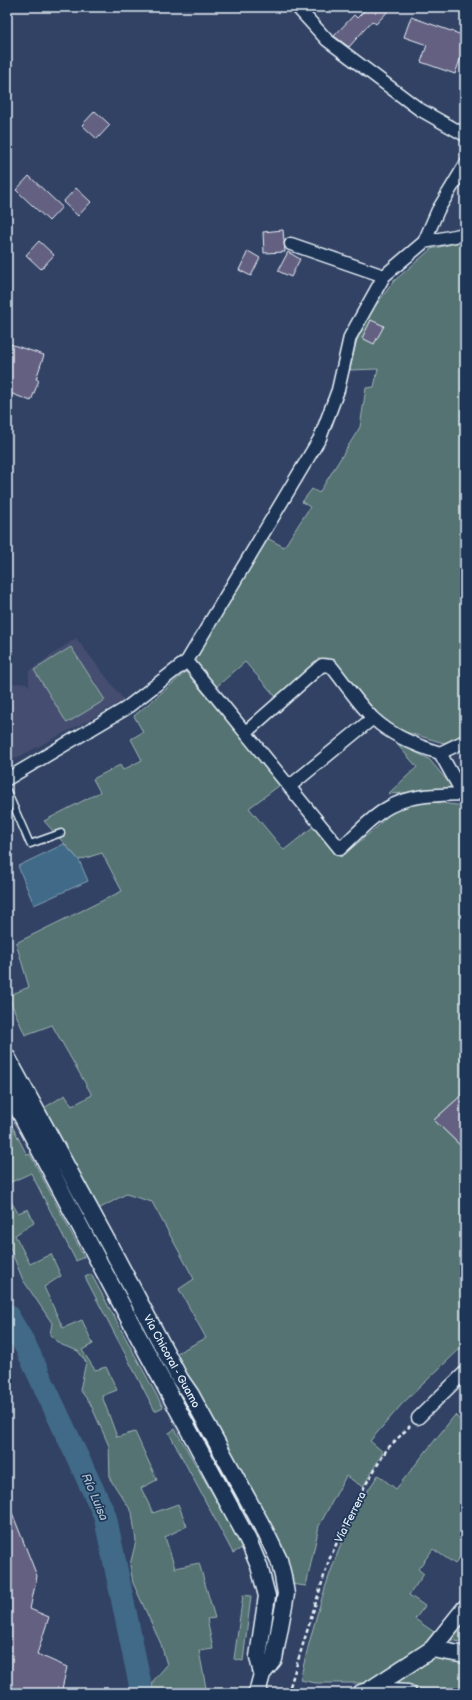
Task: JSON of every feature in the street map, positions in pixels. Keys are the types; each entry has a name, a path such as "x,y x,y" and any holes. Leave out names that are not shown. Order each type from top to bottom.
{"street":[{"path":"297,7 327,40 419,109 465,135"},
{"path":"7,779 125,709 187,662 320,438 338,390 350,337 384,276 424,242 438,210 465,165"},
{"path":"424,242 465,234"},
{"path":"291,244 384,276"},
{"path":"187,662 246,732 340,849 382,810 403,800 426,795 464,795 440,753 418,746 382,726 373,718 331,666 322,665 246,732"},
{"path":"290,786 373,718"},
{"path":"440,753 465,741"},
{"name":"Vía Chicoral - Guamo","path":"7,1057 96,1255 248,1540 259,1566 267,1596 258,1658 261,1687"},
{"name":"Vía Chicoral - Guamo","path":"7,1088 43,1139 111,1248 180,1379 191,1395 265,1531 279,1560 286,1594 274,1659 261,1687"},
{"path":"96,1255 111,1248"},
{"path":"418,1418 465,1372"},
{"path":"175,1403 191,1395"},
{"path":"364,1692 432,1649 465,1608"},
{"path":"432,1649 465,1655"},
{"path":"364,1692 408,1693"}],"lane":[{"path":"7,791 30,844 61,832"}],"path":[{"name":"Vía Ferrera","path":"288,1693 329,1560 356,1501 387,1449 418,1418"}],"shaded area":[{"path":"76,638 124,700 7,763 7,684 26,683 29,686 29,671"},
{"path":"64,844 79,860 88,881 34,905 18,866"}],"green space":[{"path":"465,241 465,734 444,743 388,727 333,662 320,660 276,697 245,662 215,688 193,662 267,538 284,547 310,507 302,502 312,489 319,493 360,427 366,388 374,387 378,369 350,370 356,342 370,313 394,281 431,249"},
{"path":"71,647 105,700 67,723 34,670"},
{"path":"186,672 280,785 249,808 284,850 313,827 341,857 377,827 390,813 407,804 433,802 465,806 465,1092 434,1120 465,1150 465,1344 402,1404 370,1441 383,1452 363,1487 346,1476 319,1526 306,1586 290,1584 173,1355 206,1338 179,1289 194,1279 152,1202 126,1194 95,1211 39,1111 65,1095 72,1106 92,1095 52,1025 25,1035 8,996 29,987 16,943 122,891 102,853 79,860 44,821 100,792 93,779 120,765 123,770 142,760 131,739 143,732 134,716"},
{"path":"395,742 429,759 455,790 388,794 417,767"},
{"path":"7,1116 27,1155 30,1154 84,1257 76,1261 31,1173 7,1184"},
{"path":"7,1195 18,1213 28,1209 34,1223 15,1235 30,1264 51,1254 61,1276 44,1287 63,1328 82,1320 93,1344 82,1350 95,1370 106,1367 117,1390 102,1396 117,1437 135,1432 157,1480 141,1488 153,1513 178,1504 187,1526 165,1537 175,1568 199,1563 215,1618 207,1619 213,1649 199,1651 207,1693 152,1693 153,1681 167,1665 161,1644 133,1583 130,1565 136,1541 132,1512 110,1479 109,1446 90,1403 80,1390 86,1362 78,1351 62,1345 50,1335 52,1323 23,1280 7,1241"},
{"path":"91,1274 163,1407 155,1411 85,1277"},
{"path":"455,1415 465,1425 465,1552 455,1564 433,1549 418,1569 424,1574 409,1595 425,1606 415,1619 434,1632 417,1654 373,1683 316,1683 300,1680 317,1614 331,1571 347,1529 362,1500 378,1475 396,1489"},
{"path":"175,1429 237,1536 242,1548 233,1553 169,1433"},
{"path":"243,1595 251,1596 243,1661 234,1659"},
{"path":"465,1621 465,1643 451,1640"},
{"path":"431,1655 465,1661 465,1689 430,1690 389,1685"}],"building":[{"path":"368,7 392,7 376,24 372,21 349,47 334,36 354,15 357,18"},
{"path":"411,17 465,36 465,46 455,74 421,62 427,45 404,37"},
{"path":"95,111 110,125 97,139 82,125"},
{"path":"29,176 62,207 49,221 16,190"},
{"path":"76,188 91,202 78,216 63,202"},
{"path":"283,230 285,252 264,253 263,232"},
{"path":"39,241 54,255 41,269 26,255"},
{"path":"248,251 260,258 251,276 239,270"},
{"path":"288,252 300,259 291,277 278,271"},
{"path":"371,320 384,326 374,344 362,338"},
{"path":"10,344 44,355 36,379 39,380 31,401 7,392 7,355"},
{"path":"465,1092 465,1150 434,1120"},
{"path":"7,1500 37,1576 30,1609 49,1617 37,1654 67,1667 61,1693 7,1693"}],"waterway":[{"name":"Río Luisa","path":"7,1315 25,1345 105,1516 142,1693"}]}
